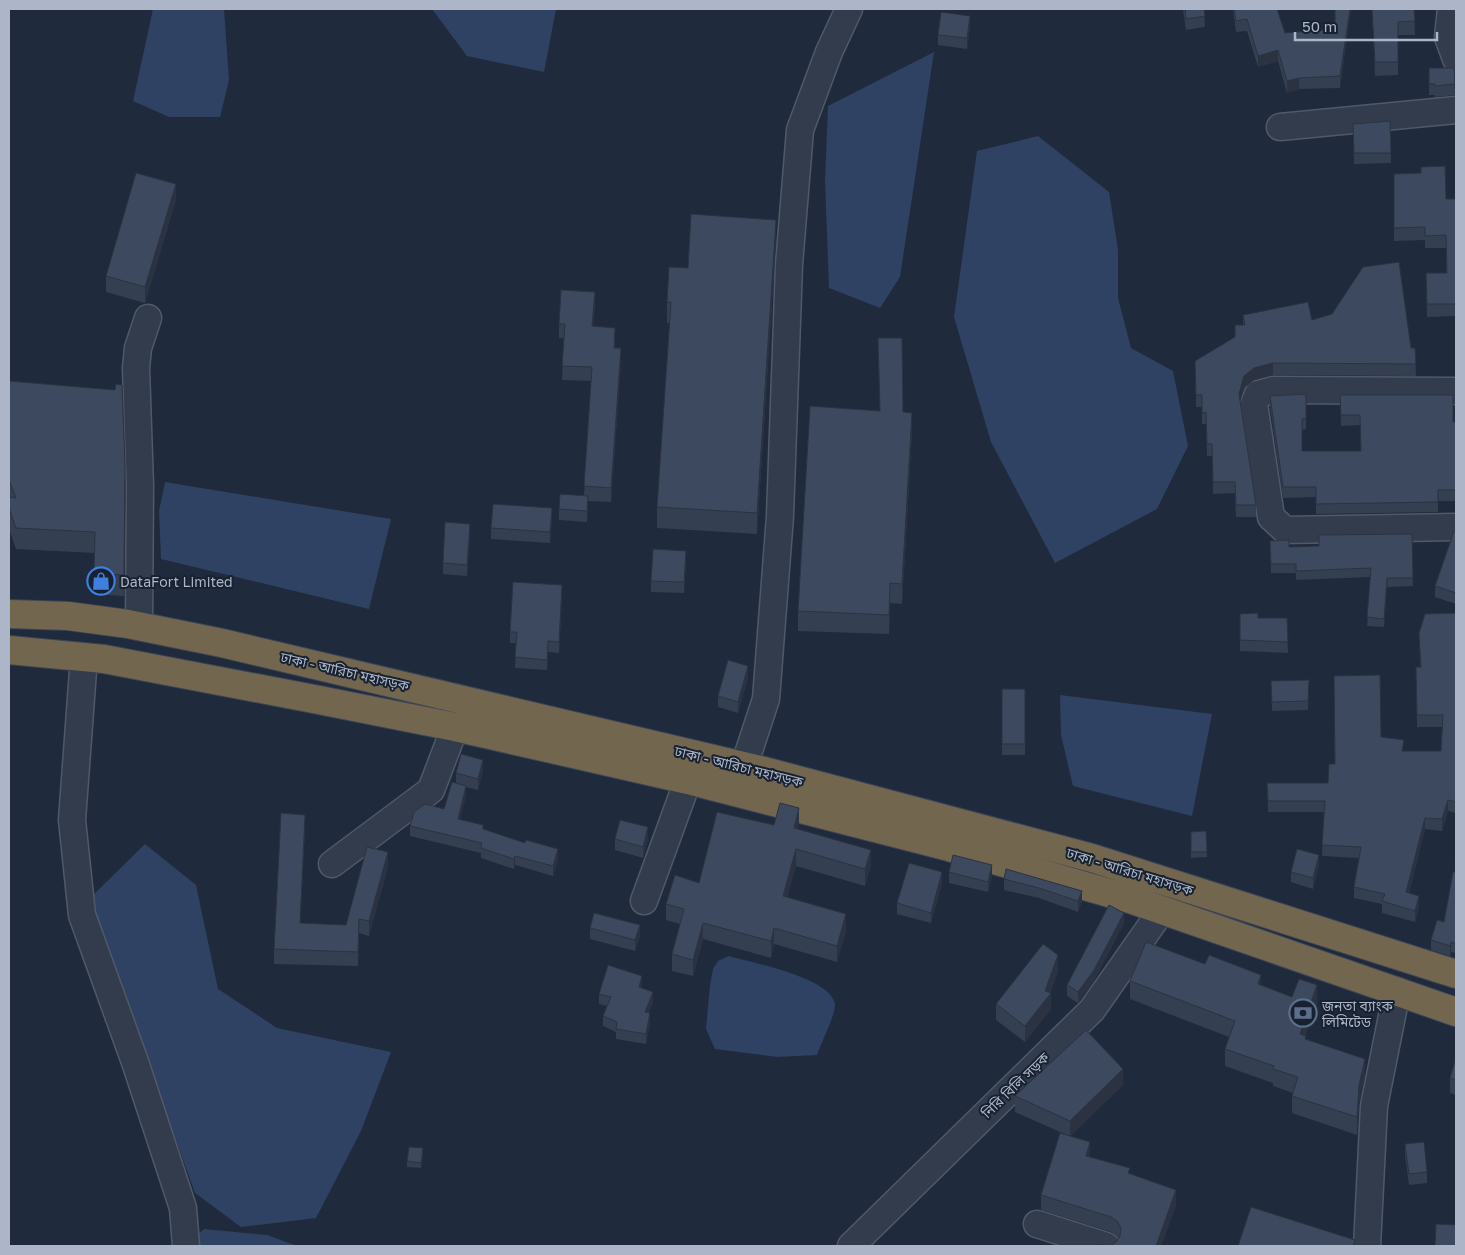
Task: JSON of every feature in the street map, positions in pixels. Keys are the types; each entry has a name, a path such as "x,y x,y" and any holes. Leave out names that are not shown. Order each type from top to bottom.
{"highway":[{"name":"ঢাকা - আরিচা মহাসড়ক","path":"10,610 139,626 270,654 744,766 1092,858 1456,974"},
{"path":"9,650 84,657 455,726 688,780 949,847 1162,910 1456,1012"}],"street":[{"path":"744,766 766,699 780,516 789,265 800,130 829,52 849,9"},
{"path":"1452,9 1448,37 1456,59"},
{"path":"1280,127 1456,110"},
{"path":"139,626 140,486 136,368 138,348 148,318"},
{"path":"1456,390 1273,390 1258,394 1254,404 1272,517 1285,530 1456,527"},
{"path":"84,657 72,820 82,915 135,1062 182,1208 186,1246"},
{"path":"332,864 431,790 455,726"},
{"path":"644,901 688,780"},
{"name":"নিরি বিলি সড়ক","path":"852,1246 1092,1010 1162,910"},
{"path":"1367,1246 1374,1106 1397,991"},
{"path":"1037,1224 1106,1246"}],"water":[{"path":"153,9 224,9 229,80 220,117 169,117 133,101"},
{"path":"432,9 556,9 544,72 467,56"},
{"path":"934,52 900,277 880,308 829,288 825,181 828,106"},
{"path":"1038,136 1109,192 1118,250 1118,298 1131,348 1173,371 1188,446 1157,509 1055,563 991,442 954,317 977,151"},
{"path":"165,482 391,519 369,609 161,559 159,511"},
{"path":"1060,695 1212,714 1192,816 1073,786 1061,735"},
{"path":"145,844 196,885 218,989 277,1028 391,1052 361,1131 316,1218 241,1227 195,1193 89,899"},
{"path":"729,956 789,972 820,986 830,994 835,1004 835,1009 817,1055 777,1057 715,1049 706,1029 710,985 713,969 718,961"},
{"path":"204,1229 267,1235 297,1246 191,1246 190,1242"}],"building":[{"path":"1185,9 1204,9 1205,16 1186,19"},
{"path":"1234,9 1277,9 1285,33 1335,29 1335,9 1350,9 1340,76 1299,78 1287,81 1278,50 1258,56 1247,19 1236,21"},
{"path":"1372,9 1414,9 1415,21 1398,22 1398,62 1375,62"},
{"path":"941,12 970,16 967,38 938,35"},
{"path":"1429,68 1454,68 1455,84 1435,86 1435,84 1429,84"},
{"path":"1390,121 1391,153 1354,153 1353,124"},
{"path":"1445,166 1446,199 1456,199 1456,304 1427,304 1426,273 1447,273 1446,235 1425,236 1425,227 1394,228 1394,174 1421,173 1421,167"},
{"path":"136,173 176,184 145,287 106,276"},
{"path":"691,214 776,220 757,513 657,507 671,302 667,302 669,267 688,268"},
{"path":"1399,262 1411,348 1415,348 1416,364 1273,363 1254,368 1244,376 1239,394 1256,505 1236,505 1235,482 1213,482 1212,444 1207,444 1206,412 1202,413 1202,395 1196,395 1195,361 1235,337 1235,325 1245,325 1243,315 1308,302 1312,320 1332,314 1363,267"},
{"path":"561,290 595,292 592,326 615,328 614,348 621,348 611,488 584,486 592,367 562,366 565,324 559,324"},
{"path":"878,338 902,338 903,412 912,413 902,584 890,583 889,615 798,611 810,406 880,411"},
{"path":"9,381 115,390 116,384 122,385 125,465 124,575 94,573 95,532 16,528 9,508 9,497 16,498 9,480"},
{"path":"1306,394 1306,419 1302,419 1302,451 1361,451 1360,415 1341,415 1340,395 1453,395 1453,422 1456,422 1456,490 1438,490 1438,502 1316,504 1316,487 1283,487 1270,396"},
{"path":"560,494 588,496 587,511 559,509"},
{"path":"493,504 552,508 550,532 491,528"},
{"path":"445,522 470,524 467,565 443,563"},
{"path":"1456,530 1456,593 1435,586 1454,531"},
{"path":"1412,534 1413,578 1387,578 1384,619 1367,617 1371,568 1296,571 1296,564 1271,564 1270,541 1289,540 1289,547 1319,546 1319,535"},
{"path":"653,549 686,551 684,582 651,581"},
{"path":"513,582 562,585 559,642 548,641 547,660 515,657 517,632 510,632"},
{"path":"1258,613 1258,618 1287,618 1288,642 1240,640 1240,614"},
{"path":"1456,613 1456,802 1448,800 1442,819 1425,818 1406,892 1419,896 1415,911 1382,901 1385,894 1354,887 1361,847 1322,845 1325,801 1268,801 1267,783 1328,783 1329,764 1335,764 1334,676 1380,675 1381,737 1404,740 1402,751 1441,751 1443,715 1417,715 1416,667 1421,667 1419,633 1425,614"},
{"path":"728,660 748,666 738,702 718,696"},
{"path":"1309,680 1308,701 1272,702 1271,681"},
{"path":"1002,689 1025,689 1025,744 1002,744"},
{"path":"461,754 483,760 478,779 456,773"},
{"path":"452,782 466,786 458,819 483,825 483,829 525,843 526,840 558,849 553,866 515,856 514,859 481,848 482,843 410,826 414,812 425,804 444,809"},
{"path":"780,803 799,808 794,828 871,850 865,869 796,849 783,896 846,914 837,946 774,928 771,941 703,923 693,960 672,954 684,909 666,904 675,875 699,883 717,812 774,825"},
{"path":"281,813 305,815 300,923 346,925 367,847 388,852 369,921 359,919 358,952 274,949"},
{"path":"620,820 648,827 643,847 615,839"},
{"path":"1206,831 1207,852 1191,852 1191,832"},
{"path":"1297,849 1319,855 1313,878 1291,872"},
{"path":"953,855 992,865 988,882 949,872"},
{"path":"909,863 942,872 931,913 897,903"},
{"path":"1006,869 1082,891 1078,901 1004,879"},
{"path":"1453,872 1456,872 1456,944 1451,942 1450,946 1431,940 1437,920 1444,922"},
{"path":"1109,905 1124,913 1094,970 1078,992 1067,985"},
{"path":"594,913 640,925 635,940 590,928"},
{"path":"1146,942 1205,964 1209,955 1261,975 1258,984 1292,997 1299,979 1317,985 1300,1034 1306,1036 1305,1039 1365,1059 1359,1085 1357,1117 1292,1096 1298,1077 1273,1069 1274,1066 1225,1049 1235,1021 1130,981"},
{"path":"1043,944 1058,955 1045,991 1051,993 1025,1026 996,1004"},
{"path":"608,965 642,976 639,987 653,992 645,1012 650,1013 646,1034 616,1029 617,1022 603,1016 611,997 599,994"},
{"path":"1086,1030 1123,1069 1070,1121 1015,1096"},
{"path":"1456,1058 1456,1080 1450,1078"},
{"path":"1060,1133 1090,1142 1086,1156 1130,1168 1128,1173 1176,1190 1156,1246 1110,1246 1120,1236 1121,1228 1117,1221 1111,1217 1041,1195"},
{"path":"1424,1142 1427,1172 1409,1174 1405,1144"},
{"path":"409,1147 423,1148 421,1163 407,1161"},
{"path":"1251,1207 1355,1240 1353,1246 1238,1246"},
{"path":"1436,1224 1456,1225 1456,1246 1435,1246"}],"place":[{"name":"DataFort Limited","path":"101,581"},
{"name":"জনতা ব্যাংক লিমিটেড","path":"1303,1013"}]}
